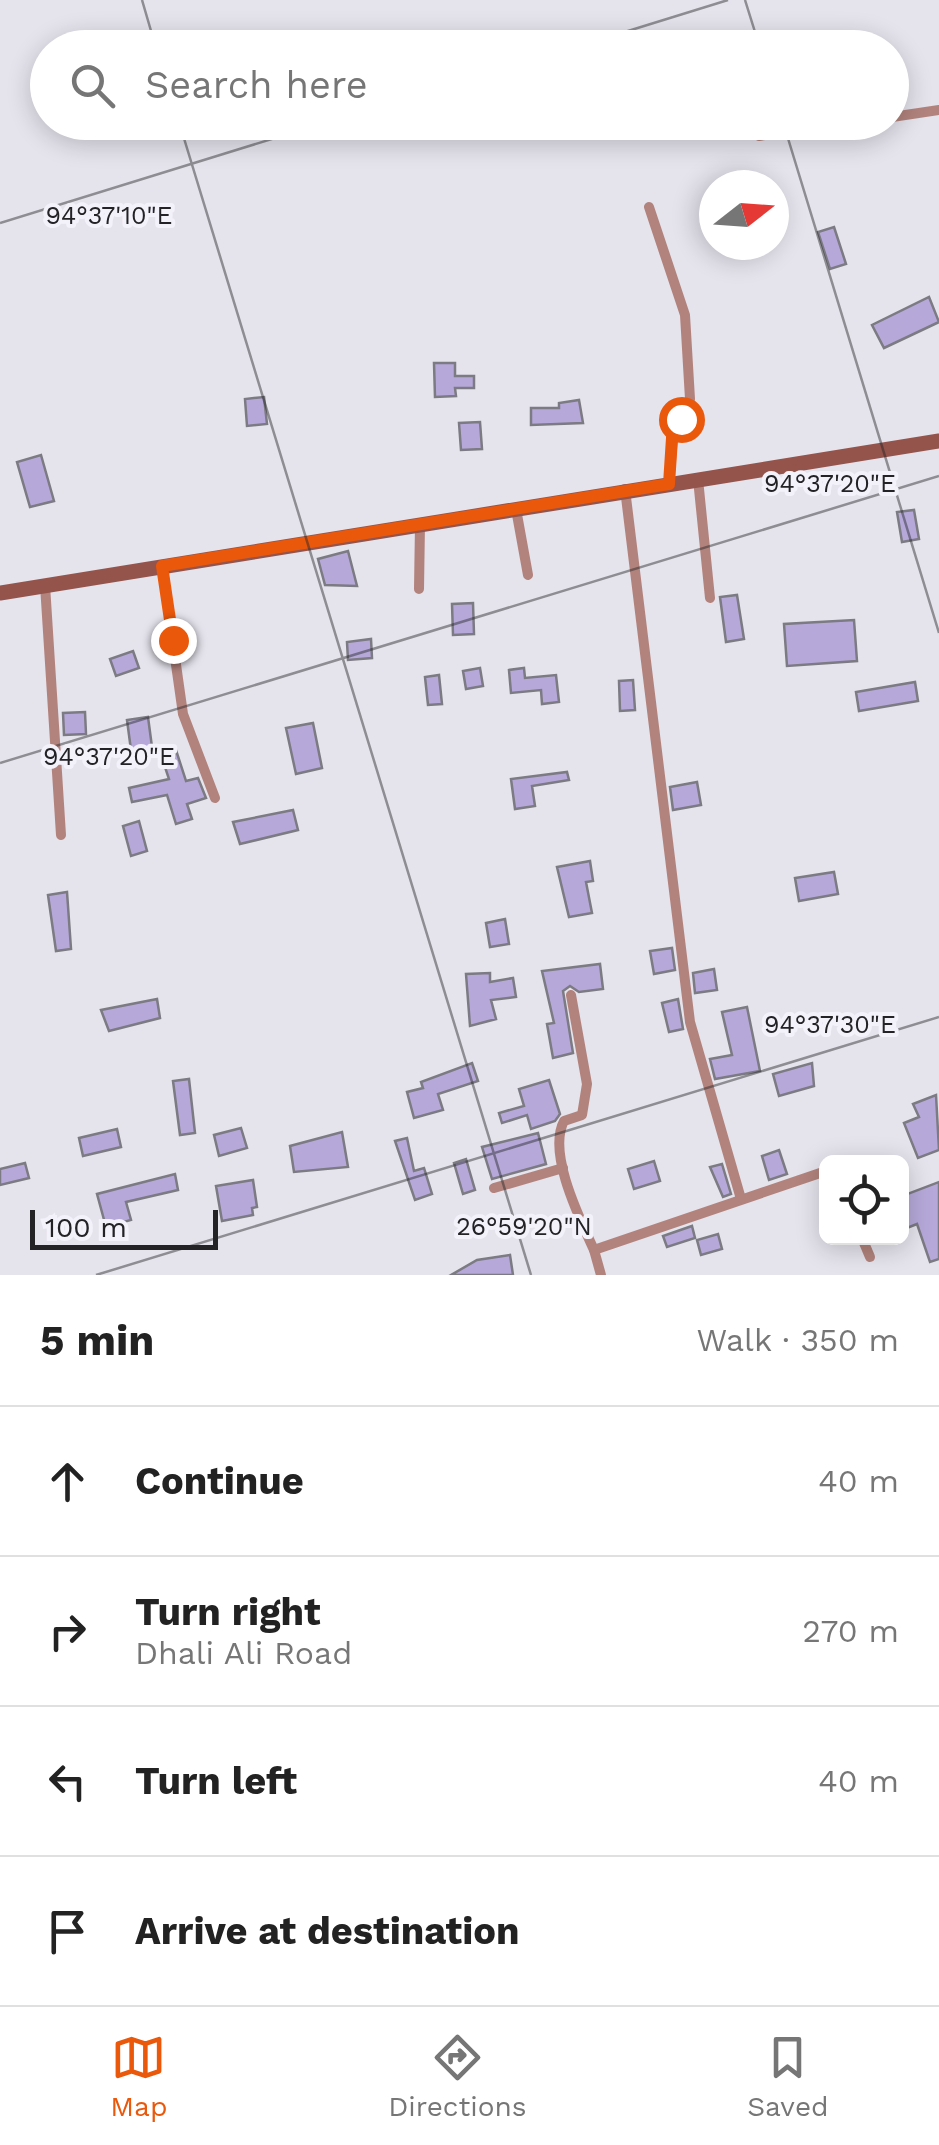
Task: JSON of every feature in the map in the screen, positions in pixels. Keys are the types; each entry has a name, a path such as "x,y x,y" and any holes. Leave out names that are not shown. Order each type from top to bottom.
{"street":[{"path":"909,114 939,110"},
{"path":"650,207 685,315 690,399 672,438 669,484"},
{"path":"0,593 939,441"},
{"path":"698,480 710,598"},
{"path":"625,490 690,1022 742,1199"},
{"path":"516,509 528,574"},
{"path":"419,589 420,524"},
{"path":"162,566 184,714 215,798"},
{"path":"45,586 61,835"},
{"path":"572,996 588,1084 582,1116 564,1121 559,1131 563,1168 601,1275"},
{"path":"494,1188 563,1168"},
{"path":"594,1250 819,1173"},
{"path":"865,1245 870,1257"}],"building":[{"path":"834,227 846,264 830,269 818,232"},
{"path":"929,297 939,322 884,348 872,325"},
{"path":"434,363 455,363 455,376 474,376 474,388 455,388 456,396 435,397"},
{"path":"264,397 267,424 247,426 245,399"},
{"path":"579,400 583,423 531,425 531,408 559,408 559,403"},
{"path":"480,422 482,449 461,450 459,423"},
{"path":"41,455 54,501 30,507 17,462"},
{"path":"914,510 919,539 902,542 897,512"},
{"path":"348,551 357,586 325,585 318,559"},
{"path":"737,595 744,639 726,642 720,597"},
{"path":"473,603 474,634 453,635 452,604"},
{"path":"854,620 857,661 787,666 784,624"},
{"path":"371,639 372,658 348,660 347,642"},
{"path":"133,651 139,668 116,676 110,659"},
{"path":"480,668 483,686 466,689 463,671"},
{"path":"524,668 525,678 556,675 559,702 542,704 541,690 511,693 509,670"},
{"path":"439,675 442,704 428,705 425,677"},
{"path":"633,680 635,710 620,711 619,681"},
{"path":"915,682 918,701 859,711 856,692"},
{"path":"85,712 86,734 64,735 63,713"},
{"path":"148,717 152,747 131,750 127,720"},
{"path":"313,723 322,768 296,774 286,728"},
{"path":"175,747 186,781 198,778 206,798 187,804 192,819 176,824 167,795 132,802 129,788 169,779 160,752"},
{"path":"567,772 569,780 532,786 535,806 515,809 511,779"},
{"path":"697,782 701,805 673,810 670,787"},
{"path":"293,810 298,830 240,844 233,822"},
{"path":"139,821 147,851 131,856 123,826"},
{"path":"590,861 593,881 586,882 592,913 569,917 557,867"},
{"path":"834,872 838,894 799,901 795,878"},
{"path":"67,892 71,949 56,951 48,895"},
{"path":"505,919 509,944 490,947 486,923"},
{"path":"672,948 675,970 654,974 650,951"},
{"path":"600,964 603,989 579,992 570,986 563,991 573,1053 553,1058 547,1024 554,1023 542,971"},
{"path":"714,969 717,990 695,993 693,973"},
{"path":"490,973 490,982 513,978 516,997 491,1000 496,1019 470,1026 466,974"},
{"path":"157,999 160,1018 109,1031 101,1010"},
{"path":"678,999 683,1029 669,1032 662,1003"},
{"path":"747,1007 760,1071 715,1079 710,1059 732,1055 722,1012"},
{"path":"472,1063 478,1081 438,1094 443,1110 414,1118 407,1092 423,1088 421,1082"},
{"path":"812,1063 814,1086 779,1096 773,1074"},
{"path":"189,1079 195,1133 180,1135 173,1081"},
{"path":"549,1080 560,1114 555,1121 531,1129 527,1115 502,1123 499,1113 524,1106 519,1089"},
{"path":"936,1095 939,1150 918,1158 904,1123 919,1117 913,1104"},
{"path":"241,1128 247,1148 219,1156 214,1135"},
{"path":"117,1129 121,1147 83,1156 79,1138"},
{"path":"342,1132 348,1167 294,1172 290,1146"},
{"path":"538,1133 546,1164 492,1179 482,1147"},
{"path":"407,1138 414,1171 424,1168 432,1194 415,1200 395,1141"},
{"path":"779,1150 787,1174 769,1180 762,1156"},
{"path":"466,1159 475,1190 463,1194 454,1163"},
{"path":"654,1161 660,1181 634,1189 628,1169"},
{"path":"25,1163 29,1178 0,1185 0,1169"},
{"path":"722,1164 731,1194 723,1197 710,1167"},
{"path":"175,1174 178,1190 126,1202 131,1220 106,1227 97,1194"},
{"path":"253,1180 257,1207 252,1208 253,1215 222,1221 216,1186"},
{"path":"939,1182 939,1259 930,1262 917,1224 909,1227 909,1193"},
{"path":"692,1226 695,1238 667,1247 663,1236"},
{"path":"718,1234 722,1249 701,1255 697,1240"},
{"path":"510,1255 513,1275 451,1275 477,1260"}],"route":[{"path":"173,640 162,566 669,484 672,438 681,419"}]}
